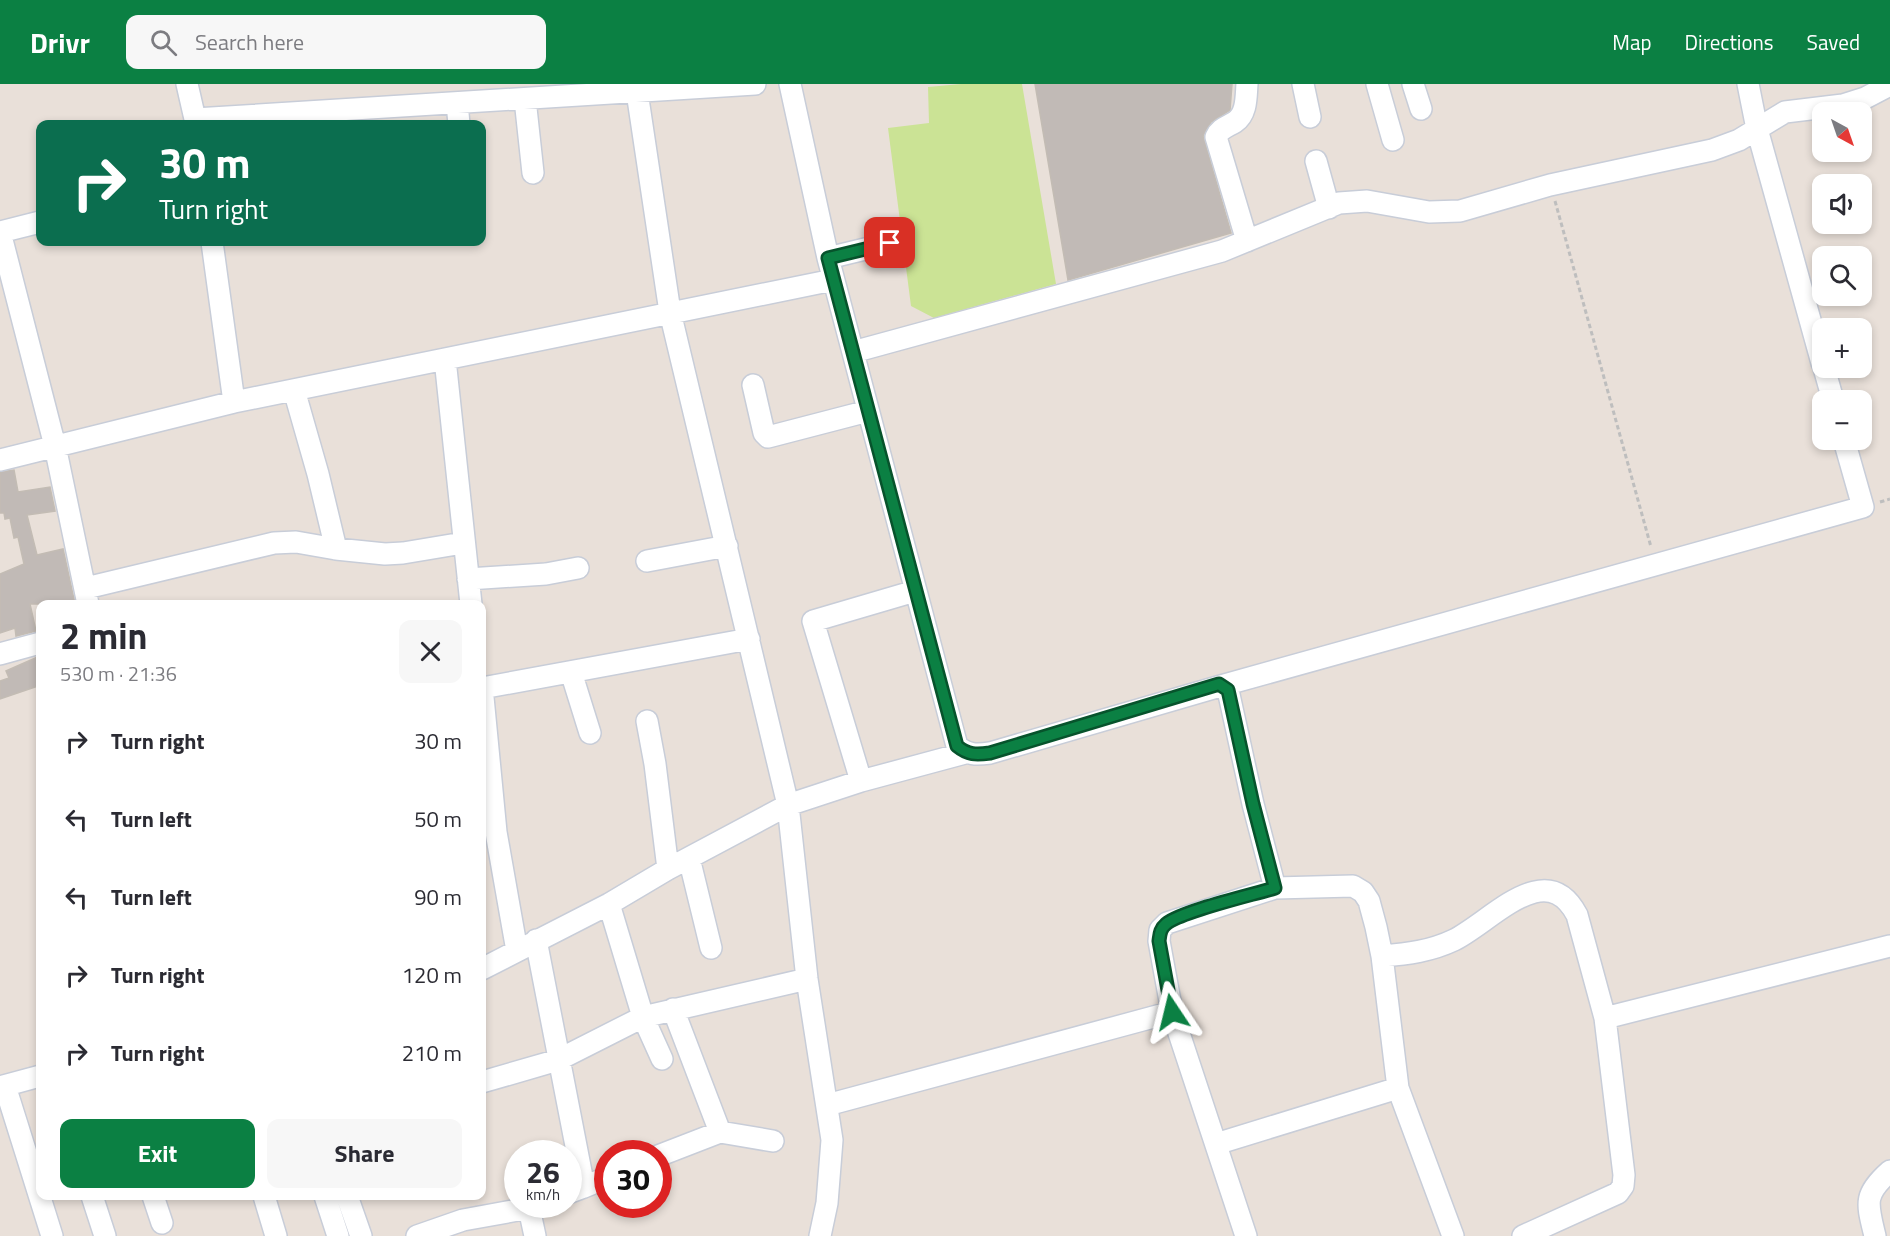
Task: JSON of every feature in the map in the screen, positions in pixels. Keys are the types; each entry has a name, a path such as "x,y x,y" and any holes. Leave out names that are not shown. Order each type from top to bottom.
{"street":[{"path":"187,84 196,120"},
{"path":"223,120 755,84"},
{"path":"790,84 833,280 957,746 965,753"},
{"path":"1247,84 1242,114 1234,123 1221,130 1216,137 1247,242"},
{"path":"1303,84 1310,117"},
{"path":"1377,84 1394,140"},
{"path":"1413,84 1420,109"},
{"path":"1748,84 1757,129 1812,327"},
{"path":"853,352 1204,256 1247,242 1348,201 1367,201 1429,212 1460,211 1550,185 1712,150 1739,140 1785,112 1843,105 1865,98 1890,84"},
{"path":"637,92 670,312 788,805 807,979 832,1140 827,1203 820,1236"},
{"path":"525,99 533,173"},
{"path":"457,103 459,120"},
{"path":"1316,160 1329,208"},
{"path":"36,223 0,232 55,446 87,596 274,543 296,542 336,549 403,553 464,543"},
{"path":"828,258 890,243"},
{"path":"213,246 234,402"},
{"path":"0,460 234,402 833,280"},
{"path":"445,359 471,600"},
{"path":"753,384 764,433 768,437 868,411"},
{"path":"294,390 336,549"},
{"path":"486,967 609,904 668,869 788,805 861,781 965,753 976,755 990,753 1224,685 1863,507 1847,450"},
{"path":"646,561 727,546"},
{"path":"468,579 546,574 578,568"},
{"path":"861,781 813,621 915,591"},
{"path":"486,687 749,639"},
{"path":"0,654 36,644"},
{"path":"571,672 590,733"},
{"path":"1224,685 1228,690 1253,804 1275,888"},
{"path":"647,721 654,756 668,869"},
{"path":"486,750 496,832 517,951"},
{"path":"689,858 711,948"},
{"path":"1246,1236 1172,1012 1159,941 1161,930 1167,923 1186,915 1275,888 1353,886 1363,892 1369,901 1382,956 1398,1088 1453,1236"},
{"path":"1382,956 1413,954 1456,939 1526,893 1545,889 1559,893 1572,905 1577,915 1605,1018 1624,1175 1623,1186 1618,1193 1523,1236"},
{"path":"609,904 643,1017 662,1059"},
{"path":"536,940 558,1060 569,1140"},
{"path":"1605,1018 1890,946"},
{"path":"486,1081 558,1060 643,1017 807,979"},
{"path":"674,1009 720,1132"},
{"path":"827,1105 1172,1012"},
{"path":"36,1077 3,1086 36,1187"},
{"path":"1216,1144 1398,1088"},
{"path":"672,1151 720,1132 773,1141"},
{"path":"1875,1236 1868,1208 1869,1194 1874,1185 1890,1171"},
{"path":"40,1200 52,1236"},
{"path":"93,1200 105,1236"},
{"path":"154,1200 162,1223"},
{"path":"265,1200 276,1236"},
{"path":"326,1200 338,1236"},
{"path":"348,1200 361,1236"},
{"path":"417,1236 463,1220 504,1212"},
{"path":"534,1218 535,1236"}],"path":[{"path":"1550,185 1656,565"}],"green space":[{"path":"961,84 1022,84 1056,284 934,318 911,306 888,128 929,123 928,87"}],"building":[{"path":"1035,84 1232,84 1230,110 1211,122 1203,136 1231,233 1068,280"},
{"path":"14,470 18,492 50,487 55,511 27,515 37,555 63,549 74,600 36,600 36,604 30,604 36,631 16,636 15,628 0,633 0,574 24,564 18,537 14,538 10,518 5,519 4,513 0,513 0,472"},
{"path":"36,658 36,687 0,699 0,681 9,678 6,671"}],"route":[{"path":"890,243 828,258 957,746 965,753 976,755 990,753 1219,684 1224,685 1228,690 1253,804 1275,888 1186,915 1167,923 1161,930 1159,941 1172,1012"}]}
